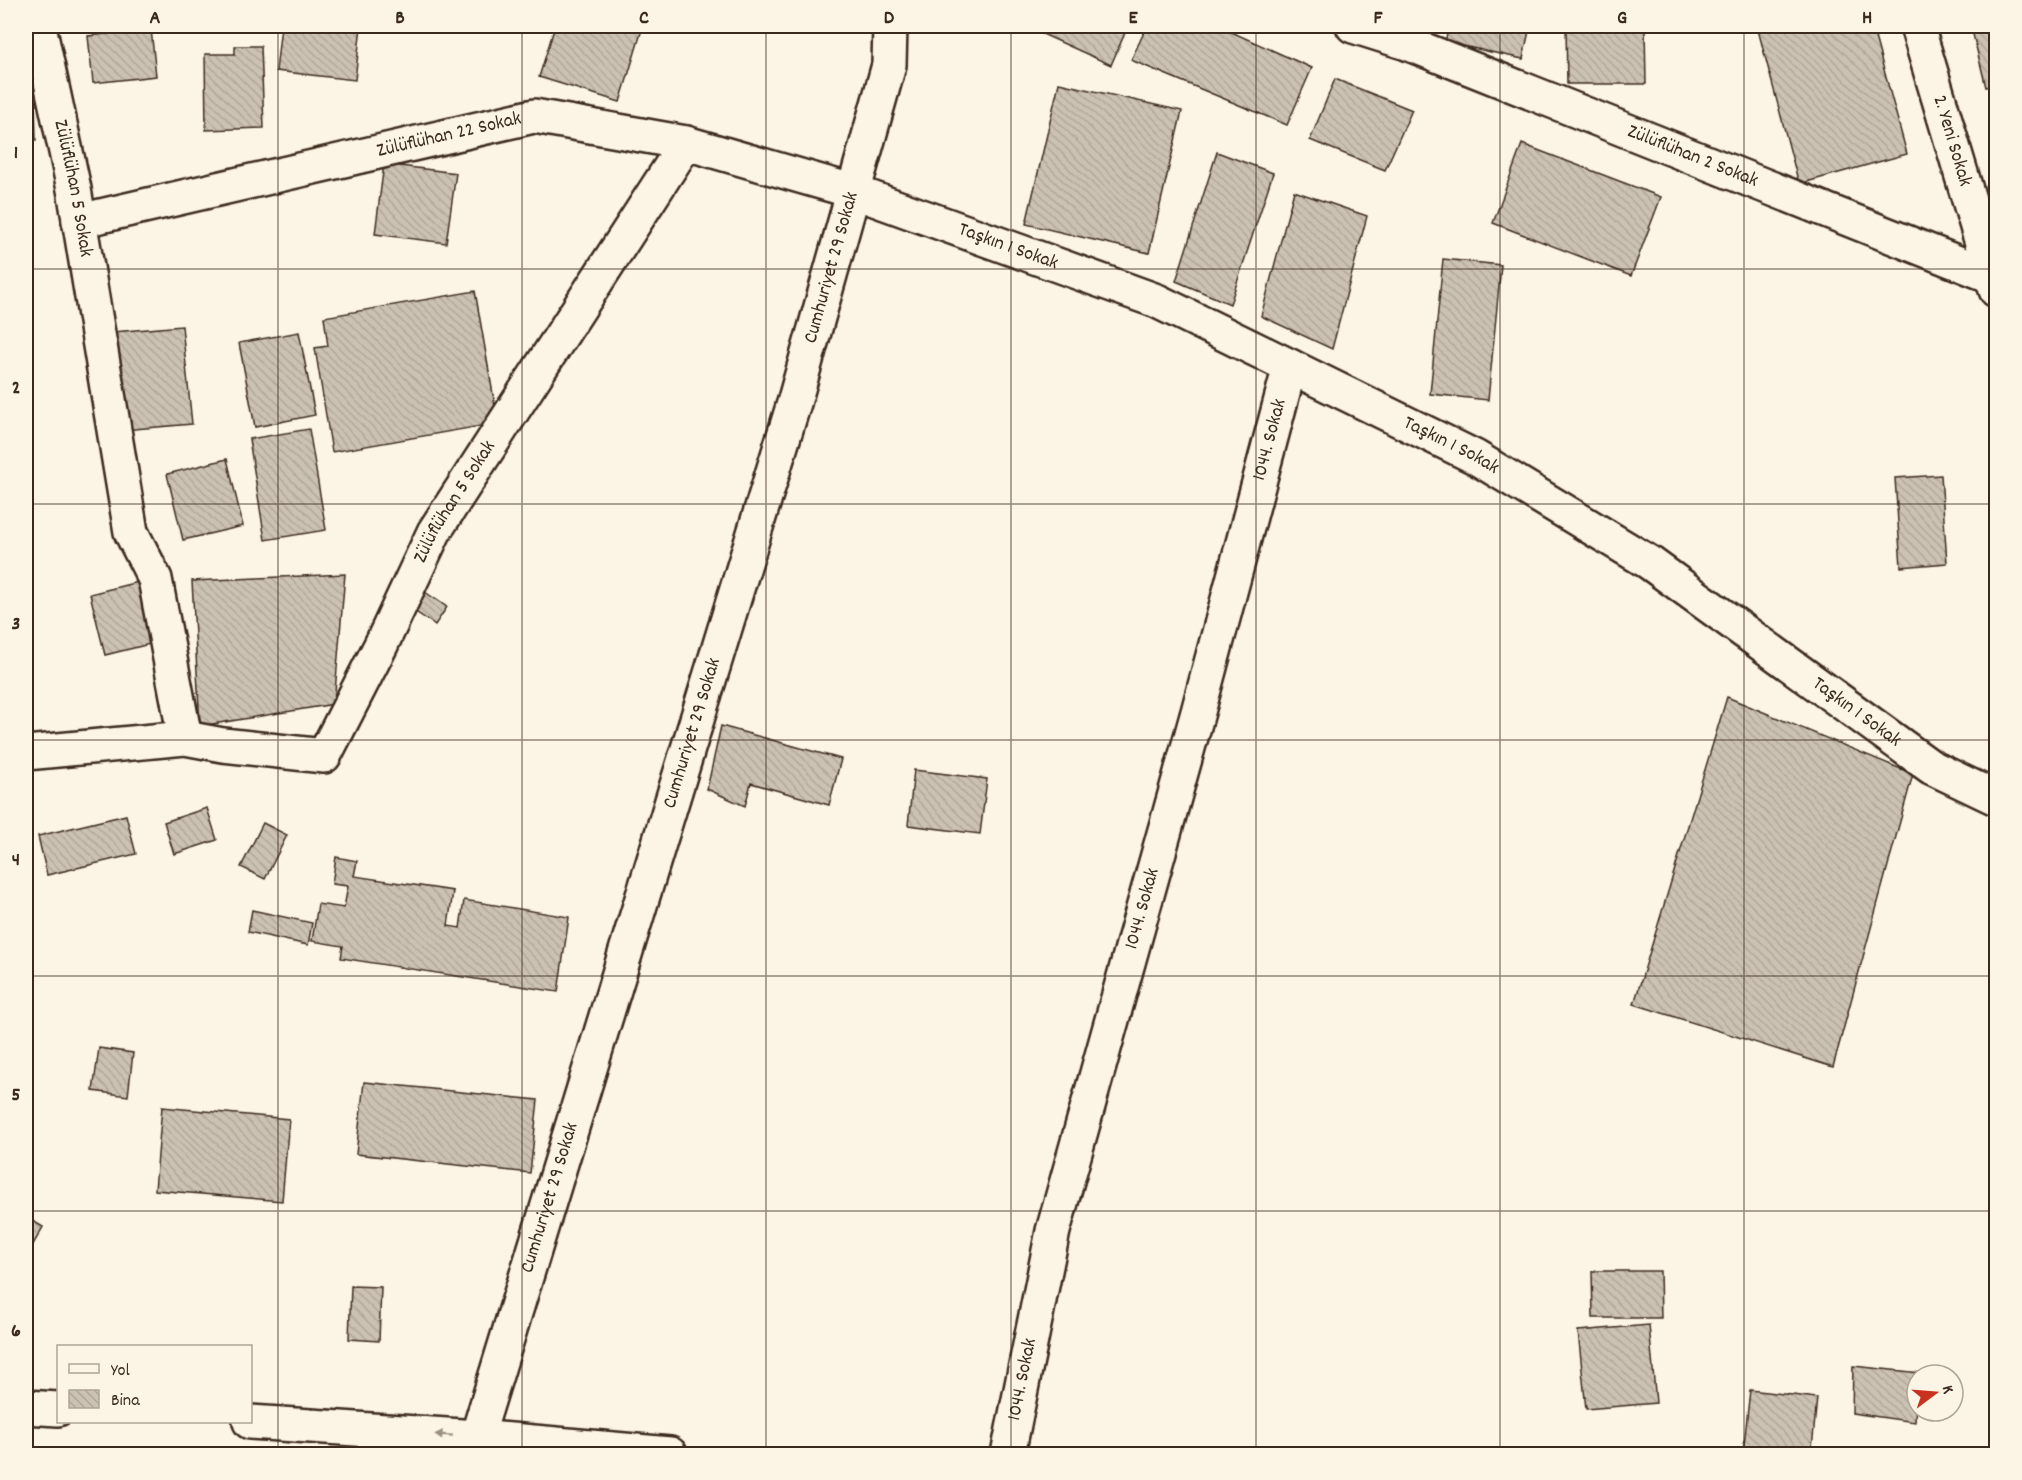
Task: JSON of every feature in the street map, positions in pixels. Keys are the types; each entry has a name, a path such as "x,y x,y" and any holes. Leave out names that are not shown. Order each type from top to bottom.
{"main road":[{"name":"Zülüflühan 5 Sokak","path":"39,26 79,222 131,532 155,579 185,738"},
{"name":"Cumhuriyet 29 Sokak","path":"477,1437 794,403 889,65 890,26"},
{"name":"Zülüflühan 2 Sokak","path":"1353,26 1391,32 1995,282"},
{"name":"2. Yeni Sokak","path":"1917,26 1995,282"},
{"name":"Zülüflühan 22 Sokak","path":"79,222 534,116 686,143 852,191"},
{"name":"Zülüflühan 5 Sokak","path":"26,753 185,738 223,745 324,756 381,645 434,532 686,143"},
{"name":"Taşkın 1 Sokak","path":"852,191 1157,301 1475,457 1650,563 1931,767 1996,798"},
{"name":"1044. Sokak","path":"1008,1455 1053,1231 1195,723 1290,366"},
{"path":"26,1407 57,1409"},
{"path":"252,1422 477,1437 670,1455"}],"building":[{"path":"281,26 361,26 355,80 276,71"},
{"path":"555,26 643,26 620,102 539,77"},
{"path":"1025,26 1128,26 1111,65"},
{"path":"1147,26 1218,26 1312,68 1287,125 1131,60"},
{"path":"1449,26 1530,26 1523,59 1445,42"},
{"path":"1566,26 1645,26 1646,84 1567,84"},
{"path":"1757,26 1872,26 1907,154 1799,184"},
{"path":"1971,26 1996,26 1996,85 1986,87"},
{"path":"151,29 156,76 93,83 88,36"},
{"path":"235,46 261,46 264,128 206,130 205,54 235,54"},
{"path":"1335,79 1412,110 1385,170 1310,140"},
{"path":"1059,83 1182,111 1149,253 1026,224"},
{"path":"26,100 35,100 36,140 26,140"},
{"path":"1522,144 1661,197 1631,276 1493,223"},
{"path":"1217,152 1273,173 1230,304 1176,281"},
{"path":"384,164 456,173 446,243 375,234"},
{"path":"1294,191 1367,216 1332,349 1261,316"},
{"path":"1443,259 1501,265 1488,400 1430,394"},
{"path":"475,291 498,423 332,452 315,348 328,346 324,317"},
{"path":"182,326 192,424 123,430 113,332"},
{"path":"299,332 315,415 255,427 239,343"},
{"path":"309,429 326,530 265,540 249,439"},
{"path":"227,459 243,526 183,540 167,474"},
{"path":"1941,475 1947,563 1901,567 1895,478"},
{"path":"345,574 334,704 200,726 192,581"},
{"path":"26,579 30,600 26,601"},
{"path":"142,581 158,642 105,655 90,594"},
{"path":"422,590 447,607 435,625 410,608"},
{"path":"1727,697 1913,774 1833,1067 1634,1004"},
{"path":"721,726 841,759 829,805 751,783 745,806 707,789"},
{"path":"914,770 987,779 980,834 908,825"},
{"path":"207,808 217,840 174,854 164,822"},
{"path":"126,815 136,854 47,875 38,836"},
{"path":"263,823 287,835 265,879 241,867"},
{"path":"336,857 357,861 354,876 453,891 448,926 460,928 464,900 569,917 558,992 341,958 343,946 312,941 318,904 344,908 348,886 332,884"},
{"path":"252,910 312,923 308,945 248,932"},
{"path":"99,1048 133,1053 128,1096 93,1091"},
{"path":"364,1082 538,1100 530,1173 356,1154"},
{"path":"162,1107 289,1119 282,1201 155,1190"},
{"path":"26,1217 43,1227 26,1257"},
{"path":"1592,1271 1660,1271 1661,1318 1593,1318"},
{"path":"351,1286 381,1287 379,1341 349,1339"},
{"path":"1649,1325 1656,1403 1586,1409 1578,1331"},
{"path":"1853,1366 1905,1371 1905,1421 1852,1413"},
{"path":"1750,1390 1817,1398 1812,1448 1833,1450 1832,1454 1743,1454"}]}
